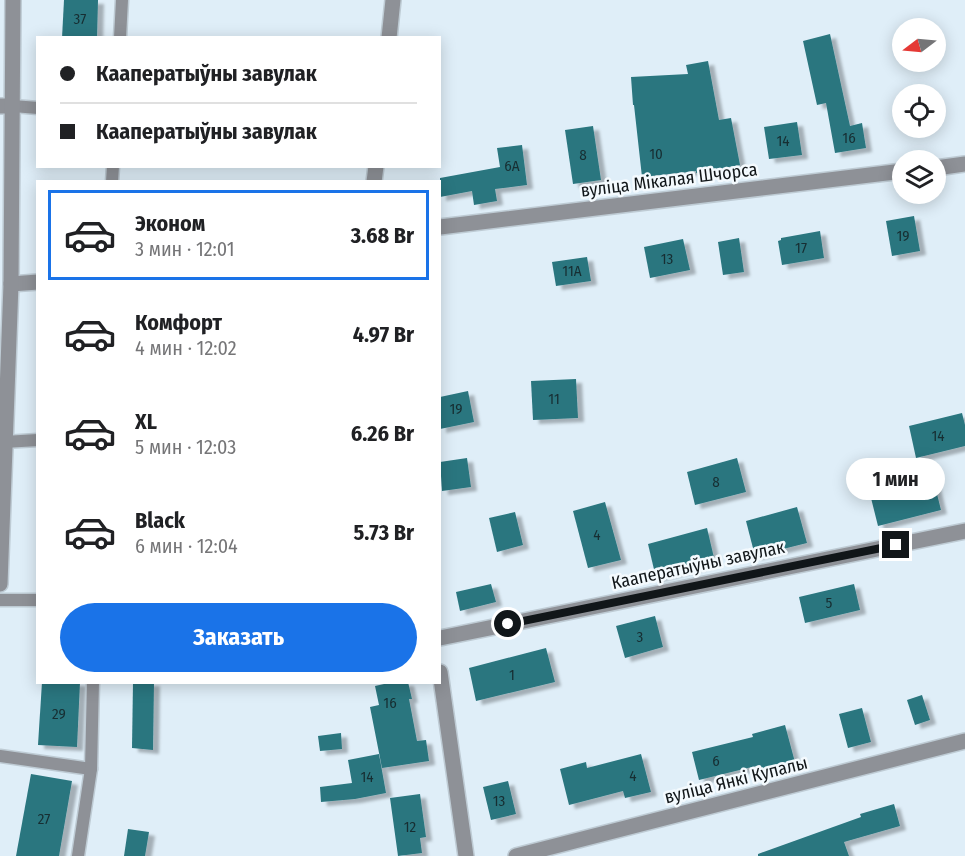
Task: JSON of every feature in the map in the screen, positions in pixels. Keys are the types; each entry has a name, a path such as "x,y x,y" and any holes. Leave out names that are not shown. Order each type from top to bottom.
{"street":[{"path":"0,584 11,284 6,106 13,0"},
{"path":"389,36 393,0"},
{"path":"946,167 965,164"},
{"name":"вуліца Мікалая Шчорса","path":"441,227 892,172"},
{"path":"11,284 36,282"},
{"name":"Кааператыўны завулак","path":"441,638 965,531"},
{"path":"441,679 466,856"},
{"name":"вуліца Янкі Купалы","path":"516,856 965,741"}],"lane":[{"path":"120,36 122,0"},
{"path":"6,106 36,108"},
{"path":"4,442 36,440"},
{"path":"0,600 36,600"},
{"path":"78,856 91,769 93,684"},
{"path":"0,756 91,769"}],"building":[{"path":"64,0 98,0 97,36 62,36"},
{"path":"830,34 850,126 862,123 866,148 835,153 826,103 817,105 803,41"},
{"path":"708,61 719,120 731,118 740,165 696,173 696,171 642,177 631,77 688,74 686,65"},
{"path":"797,122 802,155 769,159 764,127"},
{"path":"593,126 601,180 573,184 565,130"},
{"path":"522,145 527,185 495,189 497,201 474,205 472,191 441,197 440,178 500,167 497,148"},
{"path":"914,216 920,251 892,256 886,221"},
{"path":"820,231 824,258 782,265 778,241 781,238"},
{"path":"739,238 744,272 723,275 718,242"},
{"path":"683,239 690,270 650,278 644,247"},
{"path":"587,257 591,281 556,286 552,262"},
{"path":"576,379 578,418 533,420 531,381"},
{"path":"468,391 474,422 441,429 441,397"},
{"path":"962,413 965,425 965,446 916,458 909,426"},
{"path":"467,458 471,487 442,491 441,462"},
{"path":"737,458 746,492 695,505 687,472"},
{"path":"934,482 941,510 878,526 871,498"},
{"path":"605,502 621,560 588,568 573,511"},
{"path":"797,507 807,543 755,556 746,521"},
{"path":"515,512 523,545 497,552 489,518"},
{"path":"707,528 715,562 656,578 648,544"},
{"path":"491,584 496,602 460,611 456,592"},
{"path":"854,584 860,610 805,623 799,597"},
{"path":"655,616 663,647 625,658 616,626"},
{"path":"546,648 555,682 476,701 469,668"},
{"path":"42,684 80,684 77,747 38,745"},
{"path":"133,684 154,684 153,750 132,748"},
{"path":"408,684 417,741 426,740 429,761 382,768 370,707 379,705 375,686"},
{"path":"922,695 930,720 915,725 907,700"},
{"path":"862,708 871,742 848,748 839,714"},
{"path":"785,725 796,766 763,774 760,765 699,780 692,752 753,737 752,734"},
{"path":"341,733 342,749 320,751 318,736"},
{"path":"379,754 386,793 321,802 320,787 352,783 348,760"},
{"path":"641,754 651,792 625,798 623,791 569,805 560,769 586,762 587,768"},
{"path":"31,774 72,781 59,856 16,856"},
{"path":"508,781 516,814 491,820 483,787"},
{"path":"420,794 426,837 420,838 422,853 398,856 390,798"},
{"path":"894,804 900,826 844,842 849,856 758,856 758,854 861,817 860,814"},
{"path":"128,829 149,832 145,856 124,856"}],"route":[{"path":"508,624 896,545"}]}
